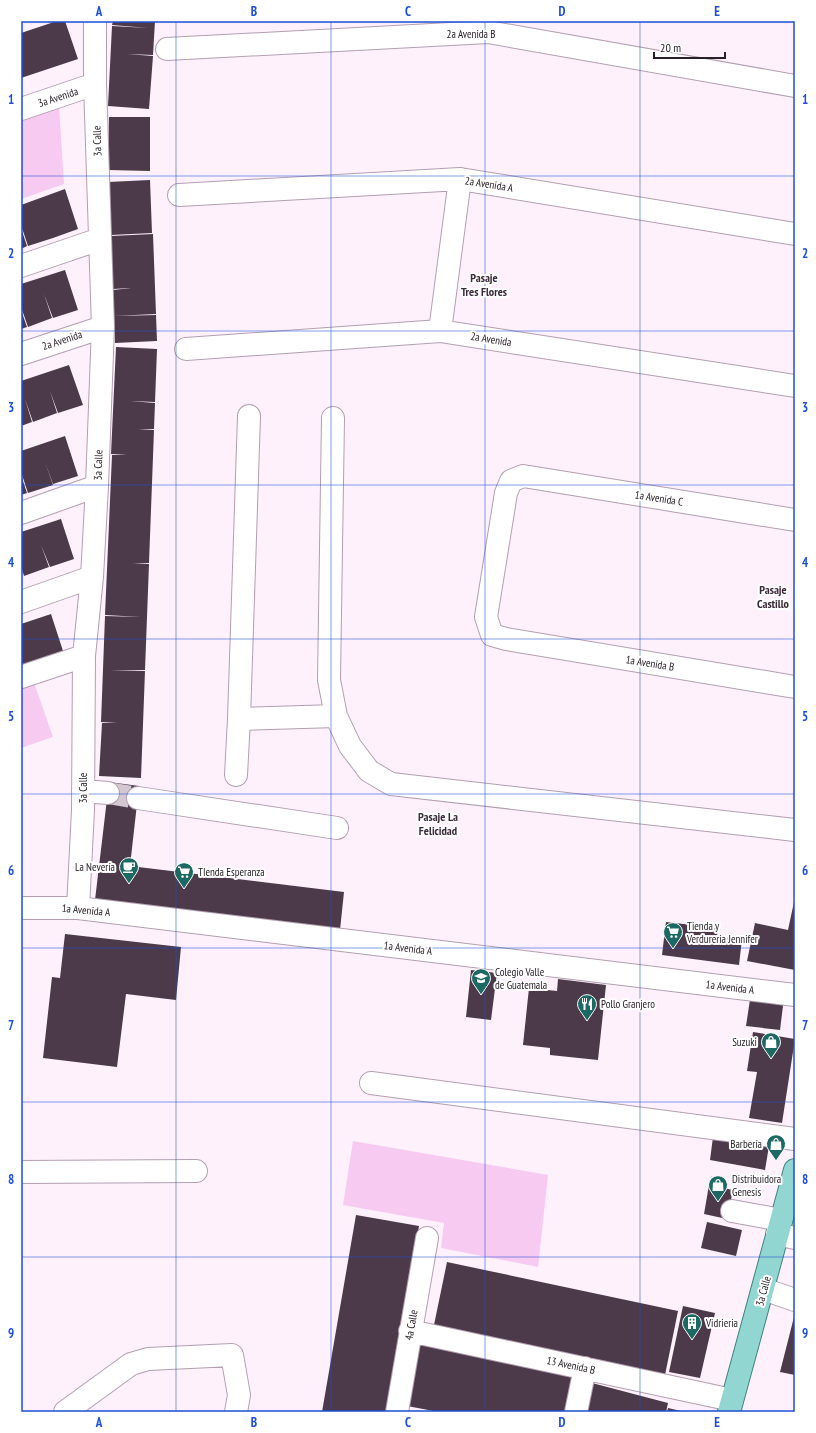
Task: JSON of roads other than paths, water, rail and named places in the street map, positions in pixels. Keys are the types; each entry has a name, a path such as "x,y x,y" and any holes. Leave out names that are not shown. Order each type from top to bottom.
{"main road":[{"name":"3a Calle","path":"730,1406 763,1289 787,1221 795,1170"}],"street":[{"name":"3a Calle","path":"78,908 82,791 84,656 92,578 103,327 94,21"},
{"name":"2a Avenida B","path":"167,49 488,32 795,86"},
{"name":"3a Avenida","path":"21,109 95,84"},
{"path":"440,332 460,179"},
{"name":"2a Avenida A","path":"179,195 460,179 795,234"},
{"path":"21,266 100,239"},
{"name":"2a Avenida","path":"21,354 103,327"},
{"name":"2a Avenida","path":"186,349 440,332 795,386"},
{"path":"236,775 249,416"},
{"path":"333,418 329,680 336,716 350,746 369,771 391,784 795,830"},
{"name":"1a Avenida C","path":"523,476 795,520"},
{"name":"1a Avenida B","path":"523,476 511,481 506,493 486,617 492,635 795,687"},
{"path":"21,513 97,486"},
{"path":"21,602 92,578"},
{"path":"21,677 84,656"},
{"path":"239,719 336,716"},
{"path":"82,791 108,793"},
{"path":"138,798 337,828"},
{"name":"1a Avenida A","path":"21,908 78,908 795,995"},
{"path":"371,1083 795,1139"},
{"path":"21,1172 196,1170"},
{"path":"732,1211 787,1221"},
{"name":"4a Calle","path":"397,1412 427,1238"},
{"path":"763,1289 795,1300"},
{"name":"13 Avenida B","path":"410,1331 585,1368 730,1406"},
{"path":"65,1412 131,1364 148,1359 232,1355 239,1395 236,1412"},
{"path":"576,1412 585,1368"}],"tunnel":[{"path":"108,793 138,798"}],"place":[{"name":"La Nevería","path":"129,884"},
{"name":"TIenda Esperanza","path":"184,889"},
{"name":"Tienda y Verdureria Jennifer","path":"673,949"},
{"name":"Colegio Valle de Guatemala","path":"481,995"},
{"name":"Pollo Granjero","path":"587,1021"},
{"name":"Suzuki","path":"771,1059"},
{"name":"Barbería","path":"776,1161"},
{"name":"Distribuidora Genesis","path":"718,1202"},
{"name":"Vidrieria","path":"692,1340"}],"district":[{"name":"Pasaje Tres Flores","path":"484,284"},
{"name":"Pasaje Castillo","path":"773,596"},
{"name":"Pasaje La Felicidad","path":"438,823"}]}
